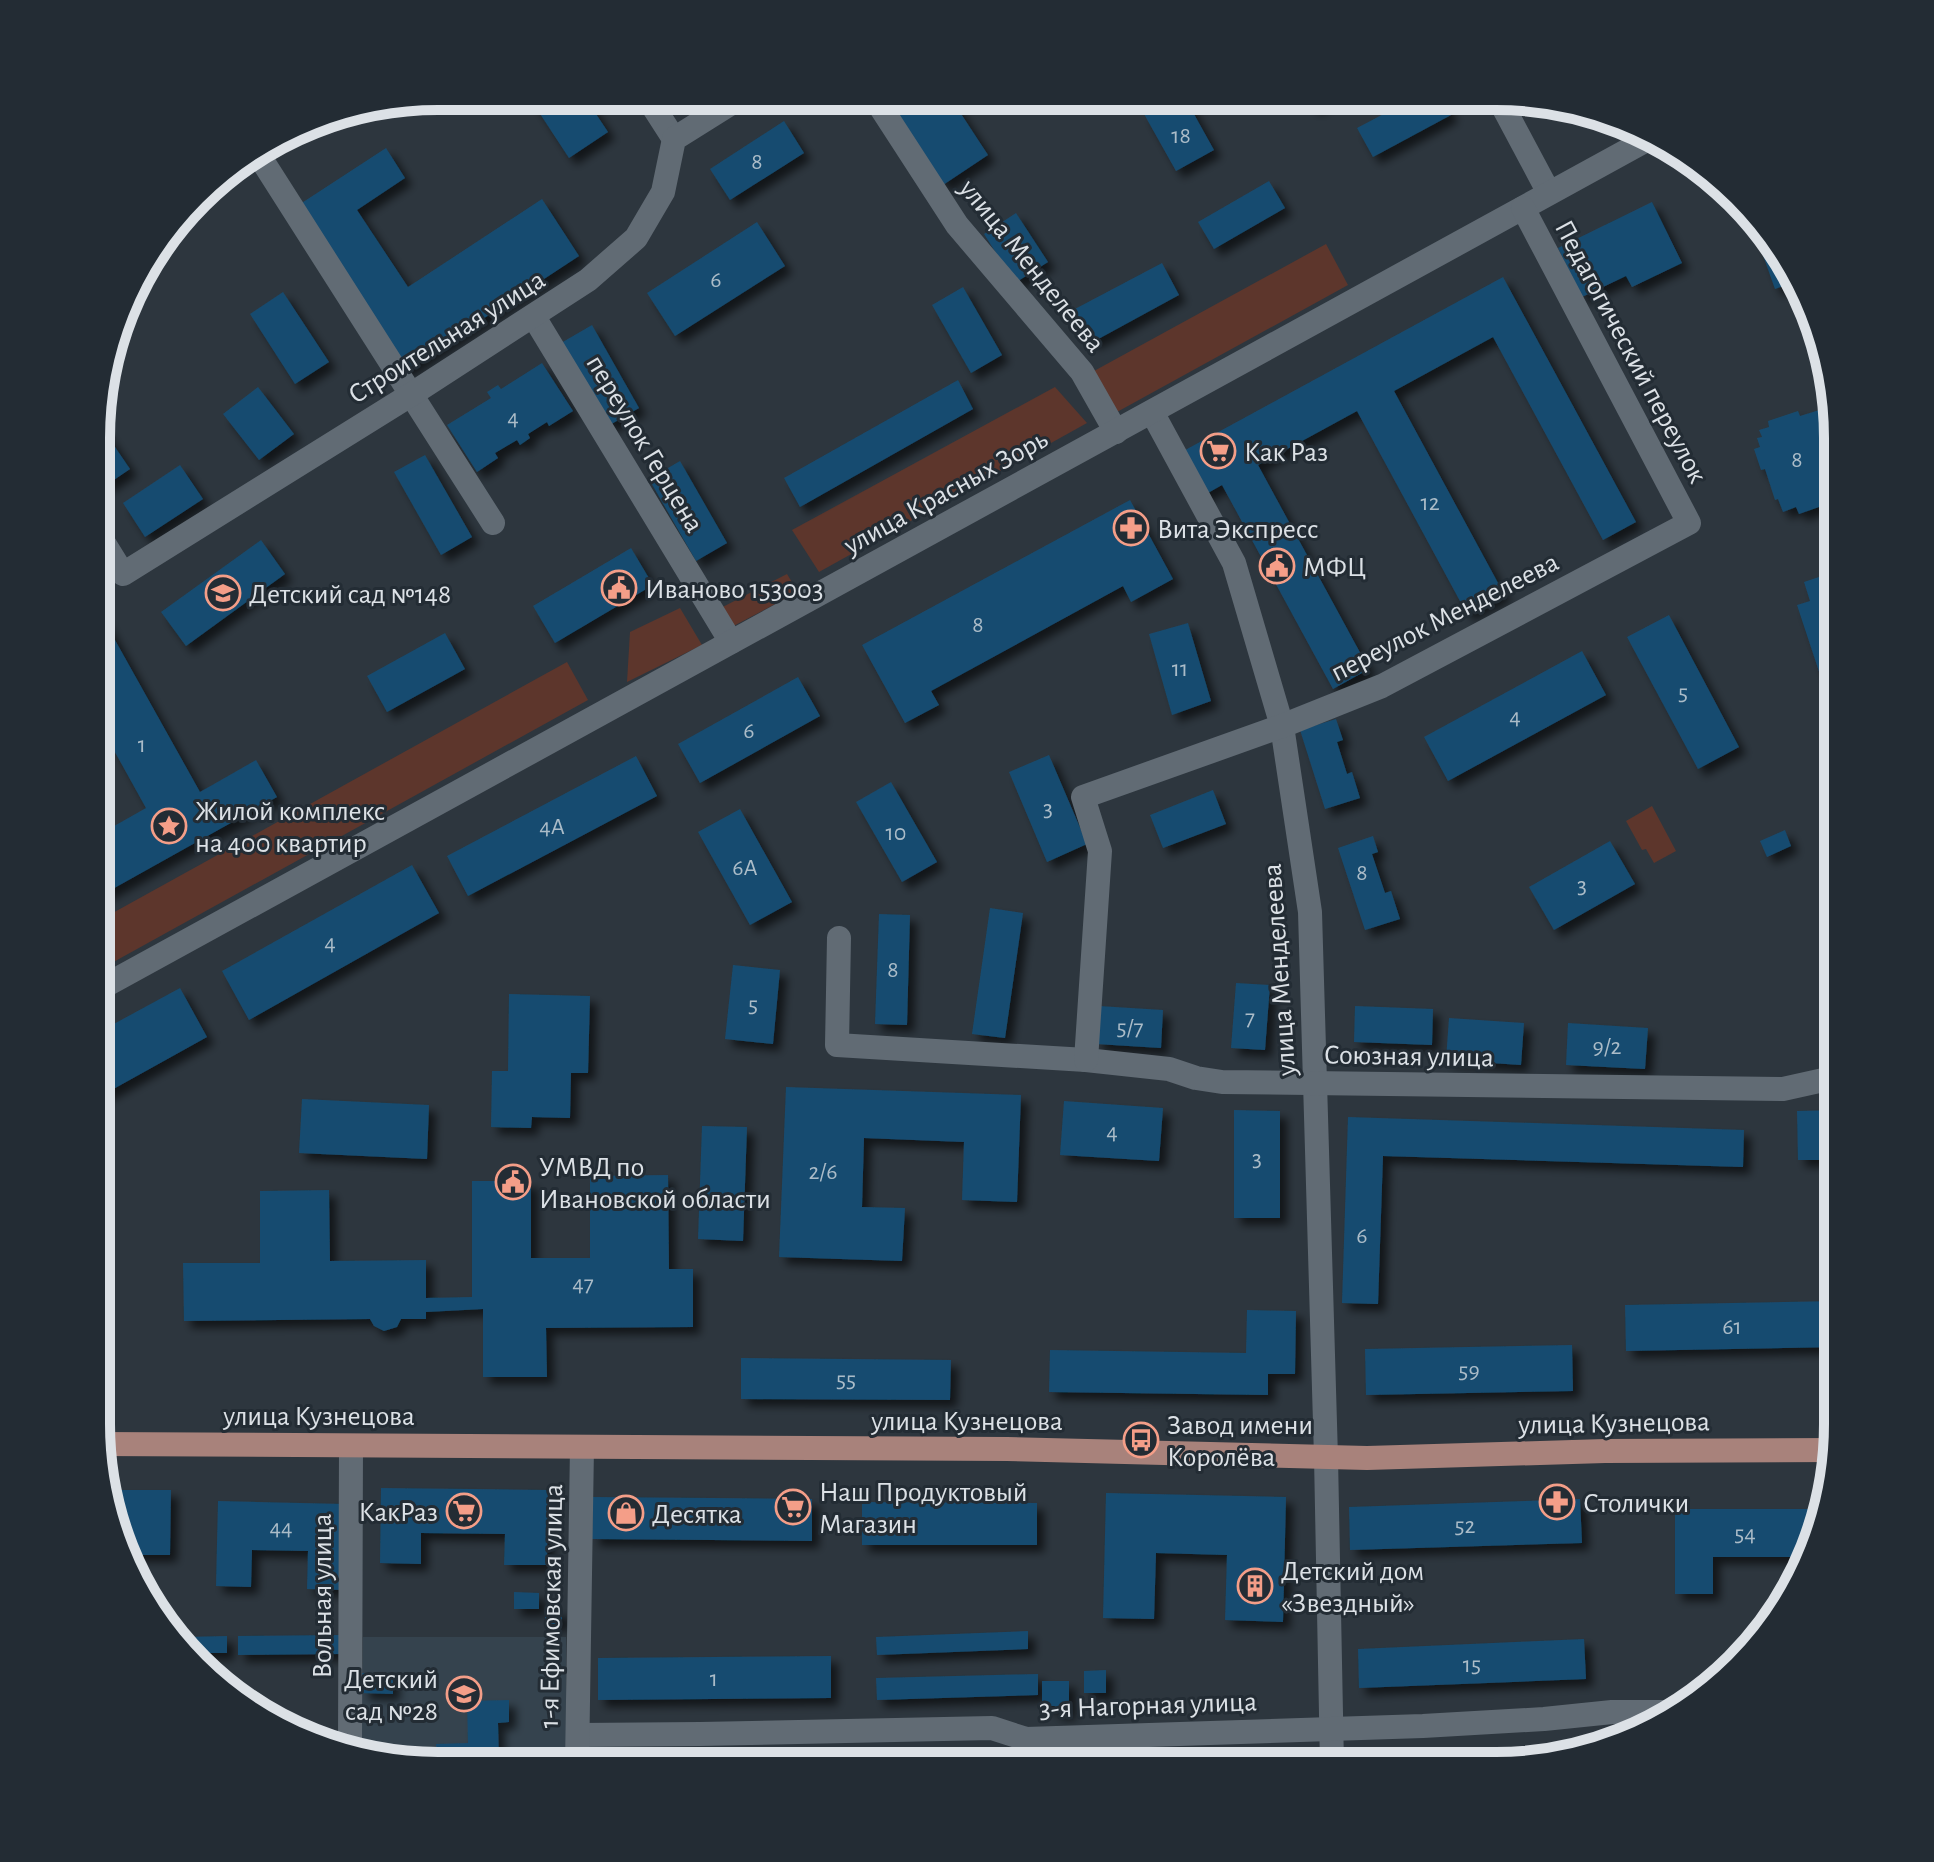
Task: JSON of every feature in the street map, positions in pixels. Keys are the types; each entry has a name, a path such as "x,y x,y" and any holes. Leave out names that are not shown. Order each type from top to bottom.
{"main road":[{"name":"улица Кузнецова","path":"111,1444 1007,1449 1367,1458 1605,1451 1823,1450"}],"street":[{"path":"655,110 674,139 720,110"},
{"name":"улица Менделеева","path":"882,110 957,225 1082,372 1116,432"},
{"path":"1505,110 1549,193"},
{"name":"Строительная улица","path":"110,553 123,574 534,317 588,280 636,238 663,192 674,139"},
{"name":"улица Красных Зорь","path":"110,983 1640,144"},
{"path":"263,161 493,523"},
{"name":"Педагогический переулок","path":"1523,208 1689,523"},
{"name":"переулок Герцена","path":"534,317 731,642"},
{"name":"улица Менделеева","path":"1152,412 1234,563 1282,726 1310,912 1332,1752"},
{"name":"переулок Менделеева","path":"1086,1060 1100,851 1083,797 1282,726 1382,686 1689,523"},
{"name":"Союзная улица","path":"839,938 837,1045 1086,1060 1169,1069 1222,1082 1783,1089 1824,1080"},
{"name":"Вольная улица","path":"350,1740 351,1446"},
{"name":"1-я Ефимовская улица","path":"577,1752 582,1447"},
{"name":"3-я Нагорная улица","path":"578,1735 992,1728 1026,1739 1438,1725 1612,1712 1652,1712"}],"shaded area":[{"path":"1326,244 1348,285 1117,412 1094,371"},
{"path":"1055,387 1087,423 819,572 792,530"},
{"path":"787,574 798,592 722,632 711,613"},
{"path":"680,608 702,645 627,682 630,632"},
{"path":"567,662 588,700 110,964 110,914"},
{"path":"1652,806 1676,851 1654,863 1646,849 1642,850 1626,821"},
{"name":"Детский сад №28","path":"363,1637 566,1637 566,1752 438,1752 361,1743"}],"building":[{"path":"538,110 593,110 608,132 569,158"},
{"path":"894,110 959,110 988,155 943,185"},
{"path":"1151,110 1192,110 1214,150 1176,171 1144,114"},
{"path":"1391,110 1448,110 1451,115 1373,157 1357,128"},
{"path":"784,121 804,153 730,200 710,169"},
{"path":"386,148 405,178 357,210 408,287 542,199 579,256 402,372 294,208"},
{"path":"1269,181 1285,208 1214,249 1198,222"},
{"path":"1652,202 1682,263 1632,287 1626,276 1582,297 1558,248"},
{"path":"1016,213 1048,262 1015,283 984,234"},
{"path":"757,222 785,266 675,336 647,293"},
{"path":"1758,240 1786,285 1775,289"},
{"path":"1162,263 1179,295 1091,343 1073,310"},
{"path":"1503,277 1636,522 1603,540 1493,337 1394,391 1504,594 1467,614 1357,411 1258,465 1369,669 1333,689 1222,485 1199,498 1176,455"},
{"path":"963,287 1002,355 971,373 932,305"},
{"path":"283,292 329,362 295,384 250,314"},
{"path":"592,325 639,408 608,426 561,343"},
{"path":"542,363 573,411 549,426 547,422 528,434 530,438 520,445 517,440 495,453 498,458 477,472 447,425 491,398 487,392 498,385 501,389"},
{"path":"958,380 973,409 800,507 784,478"},
{"path":"258,387 294,434 259,460 223,414"},
{"path":"1822,409 1824,505 1799,514 1796,507 1783,512 1778,499 1775,500 1765,469 1761,470 1754,449 1760,447 1757,438 1762,437 1759,430 1769,427 1768,421 1798,411 1800,416"},
{"path":"110,440 130,469 110,483"},
{"path":"425,455 472,537 441,555 394,472"},
{"path":"680,461 727,543 696,561 649,479"},
{"path":"180,465 203,499 145,537 123,503"},
{"path":"1130,500 1173,579 1131,602 1123,586 931,691 939,705 905,723 862,645"},
{"name":"Детский сад №148","path":"261,540 285,574 186,646 161,612"},
{"path":"631,548 653,585 555,643 533,606"},
{"path":"1824,575 1824,687 1797,605 1810,601 1804,582"},
{"path":"1669,615 1739,747 1698,769 1627,637"},
{"path":"1188,623 1211,701 1172,715 1149,634"},
{"path":"110,631 200,792 256,760 277,797 110,890 110,828 146,808 110,743"},
{"path":"445,633 465,669 387,712 367,676"},
{"path":"1582,651 1606,695 1448,781 1424,737"},
{"path":"798,677 820,716 700,783 678,744"},
{"path":"1336,719 1343,740 1337,742 1347,774 1352,772 1360,798 1325,809 1300,730"},
{"path":"1049,755 1087,844 1047,862 1009,772"},
{"path":"636,756 657,796 468,896 447,856"},
{"path":"891,782 937,862 902,882 856,802"},
{"path":"1213,790 1226,824 1163,848 1150,815"},
{"path":"740,809 792,902 750,925 698,832"},
{"path":"1785,830 1791,846 1767,857 1760,841"},
{"path":"1373,836 1378,852 1372,854 1385,893 1391,891 1400,919 1365,930 1338,848"},
{"path":"1610,841 1635,884 1554,930 1529,887"},
{"path":"412,865 439,913 249,1020 222,971"},
{"path":"990,908 1023,913 1005,1038 972,1034"},
{"path":"879,914 910,915 907,1025 875,1024"},
{"path":"733,965 780,970 773,1044 725,1039"},
{"path":"1236,983 1270,985 1265,1050 1231,1048"},
{"path":"180,988 207,1037 110,1091 110,1026"},
{"path":"509,994 590,996 588,1073 571,1073 570,1118 532,1117 531,1128 491,1127 492,1071 508,1071"},
{"path":"1099,1006 1163,1010 1161,1048 1096,1044"},
{"path":"1355,1006 1433,1009 1432,1045 1354,1042"},
{"path":"1449,1018 1524,1023 1521,1065 1446,1060"},
{"path":"1568,1023 1648,1028 1645,1069 1566,1065"},
{"path":"786,1087 1021,1095 1017,1202 962,1200 964,1142 864,1138 862,1207 905,1208 902,1261 779,1257"},
{"path":"302,1099 429,1105 427,1159 299,1153"},
{"path":"1064,1101 1163,1108 1159,1161 1060,1155"},
{"path":"1234,1110 1280,1111 1280,1218 1234,1218"},
{"path":"1824,1110 1824,1160 1798,1160 1797,1111"},
{"path":"1348,1117 1744,1130 1743,1167 1383,1156 1378,1304 1342,1303"},
{"path":"702,1126 747,1127 743,1241 698,1239"},
{"path":"668,1175 669,1269 693,1269 693,1327 546,1328 547,1377 483,1377 483,1309 426,1312 426,1319 401,1319 397,1327 384,1331 374,1326 370,1319 184,1321 183,1263 260,1263 260,1191 329,1190 330,1261 426,1260 426,1298 472,1297 472,1181 531,1181 531,1258 590,1258 590,1176"},
{"path":"1824,1301 1824,1347 1626,1351 1625,1305"},
{"path":"1247,1310 1296,1311 1295,1374 1268,1374 1268,1395 1049,1392 1050,1350 1246,1353"},
{"path":"1572,1345 1573,1391 1366,1395 1365,1349"},
{"path":"741,1358 951,1360 950,1400 741,1399"},
{"name":"КакРаз","path":"381,1488 548,1490 547,1565 504,1565 505,1534 421,1533 421,1564 380,1563"},
{"path":"116,1490 171,1490 170,1555 138,1555"},
{"name":"Детский дом «Звездный»","path":"1106,1493 1286,1497 1283,1622 1225,1620 1227,1555 1156,1553 1154,1619 1103,1618"},
{"path":"593,1497 812,1499 812,1541 592,1539"},
{"path":"1580,1499 1582,1543 1350,1550 1349,1507"},
{"path":"218,1501 346,1504 343,1590 307,1589 308,1551 252,1550 251,1587 216,1586"},
{"path":"862,1502 1037,1503 1037,1545 862,1545"},
{"path":"1675,1509 1813,1509 1795,1557 1713,1557 1713,1594 1675,1594"},
{"path":"514,1592 539,1593 539,1609 514,1609"},
{"path":"545,1610 562,1610 562,1624 545,1624"},
{"path":"1028,1631 1028,1649 877,1655 876,1637"},
{"path":"340,1635 340,1654 238,1655 238,1636"},
{"path":"227,1636 227,1653 203,1653 188,1637"},
{"path":"1584,1639 1586,1679 1359,1688 1358,1649"},
{"path":"831,1656 831,1698 598,1700 598,1658"},
{"path":"1106,1670 1106,1693 1084,1693 1084,1671"},
{"path":"362,1673 393,1673 393,1694 362,1693"},
{"path":"1038,1674 1038,1695 877,1700 876,1678"},
{"path":"1042,1681 1069,1681 1069,1713 1054,1713 1055,1706 1042,1706"},
{"path":"509,1700 509,1722 498,1723 499,1752 436,1752 436,1744 468,1743 467,1701"}],"place":[{"name":"Как Раз","path":"1218,451"},
{"name":"Вита Экспресс","path":"1131,528"},
{"name":"МФЦ","path":"1277,566"},
{"name":"Иваново 153003","path":"619,588"},
{"name":"Детский сад №148","path":"223,593"},
{"name":"Жилой комплекс на 400 квартир","path":"169,826"},
{"name":"УМВД по Ивановской области","path":"513,1182"},
{"name":"Завод имени Королёва","path":"1141,1440"},
{"name":"Столички","path":"1557,1502"},
{"name":"Наш Продуктовый Магазин","path":"793,1507"},
{"name":"КакРаз","path":"464,1511"},
{"name":"Десятка","path":"626,1513"},
{"name":"Детский дом «Звездный»","path":"1255,1586"},
{"name":"Детский сад №28","path":"464,1694"}]}
